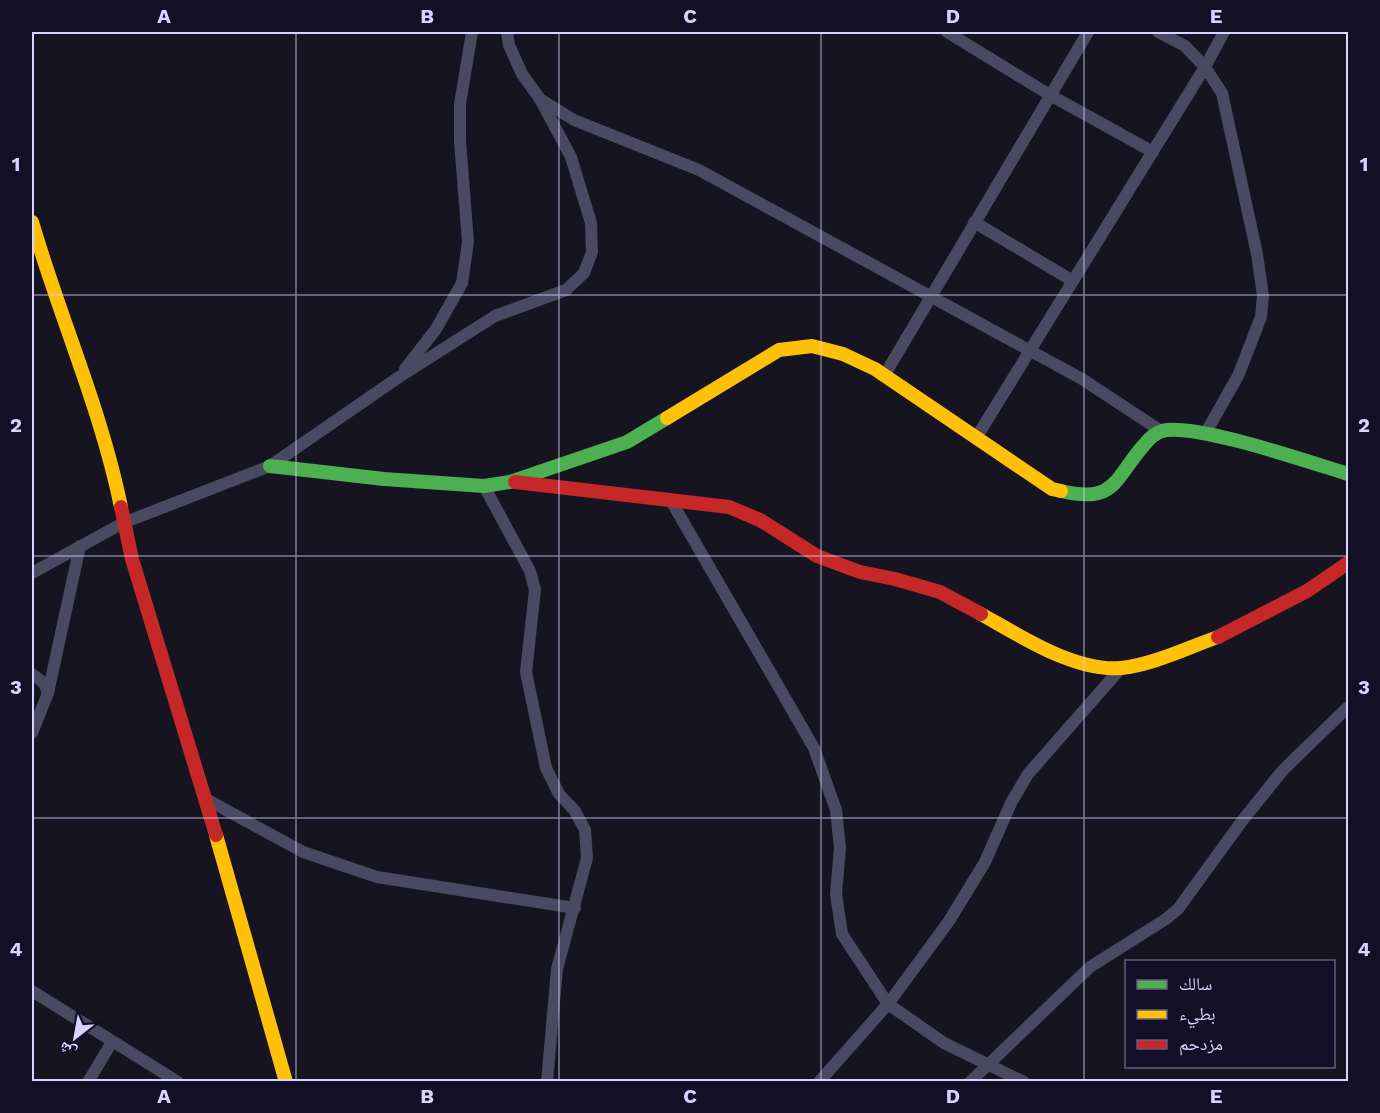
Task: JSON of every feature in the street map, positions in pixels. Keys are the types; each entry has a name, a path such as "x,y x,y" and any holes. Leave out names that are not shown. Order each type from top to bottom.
{"street":[{"path":"399,377 436,329 462,284 468,242 460,141 460,104 472,32"},
{"path":"32,573 123,523 270,466 399,377 495,316 566,290 584,273 592,252 591,223 571,157 540,99 522,74 509,45 507,32"},
{"path":"947,32 1050,95 1153,152"},
{"path":"884,376 1088,32"},
{"path":"1158,32 1185,46 1205,67 1222,93 1257,254 1263,296 1261,317 1238,376 1204,434"},
{"path":"976,438 1205,67 1224,32"},
{"path":"540,99 574,120 699,170 1082,379 1161,431"},
{"path":"32,222 41,254 86,375 118,492 132,559 206,799 285,1082"},
{"path":"974,222 1073,281"},
{"path":"270,466 384,479 484,486 510,482 627,442 779,350 812,346 843,354 875,369 1052,489 1074,495 1096,494 1113,486 1145,443 1161,431 1179,429 1348,474"},
{"path":"510,482 729,507 760,520 817,556 860,572 940,592 1036,646 1088,665 1121,668 1150,661 1220,636 1307,591 1348,563"},
{"path":"484,486 530,571 535,590 526,672 546,768 559,794 575,811 585,830 587,858 557,969 547,1082"},
{"path":"670,499 814,748 837,810 840,848 836,894 842,934 888,1004 944,1043 1023,1082"},
{"path":"32,733 48,693 80,546"},
{"path":"819,1082 888,1004 949,921 984,862 1011,803 1028,774 1121,668"},
{"path":"32,674 44,683 48,693"},
{"path":"970,1082 1090,967 1178,909 1242,821 1284,770 1348,707"},
{"path":"206,799 303,852 377,877 574,908"},
{"path":"32,991 178,1082"},
{"path":"88,1082 112,1042"}],"traffic: fast":[{"path":"270,466 384,479 484,486 510,482 627,442 667,418"},
{"path":"1061,491 1079,494 1104,491 1112,486 1152,437 1162,431 1177,430 1199,432 1253,445 1348,474"}],"traffic: slow":[{"path":"32,222 103,435 121,507"},
{"path":"667,418 779,350 812,346 843,354 875,369 1052,489 1061,491"},
{"path":"981,614 1048,651 1103,668 1121,668 1145,663 1218,637"},
{"path":"216,835 286,1082"}],"traffic: jam":[{"path":"515,482 729,507 760,520 817,556 860,572 940,592 981,614"},
{"path":"121,507 132,559 216,835"},
{"path":"1218,637 1307,591 1348,563"}]}
